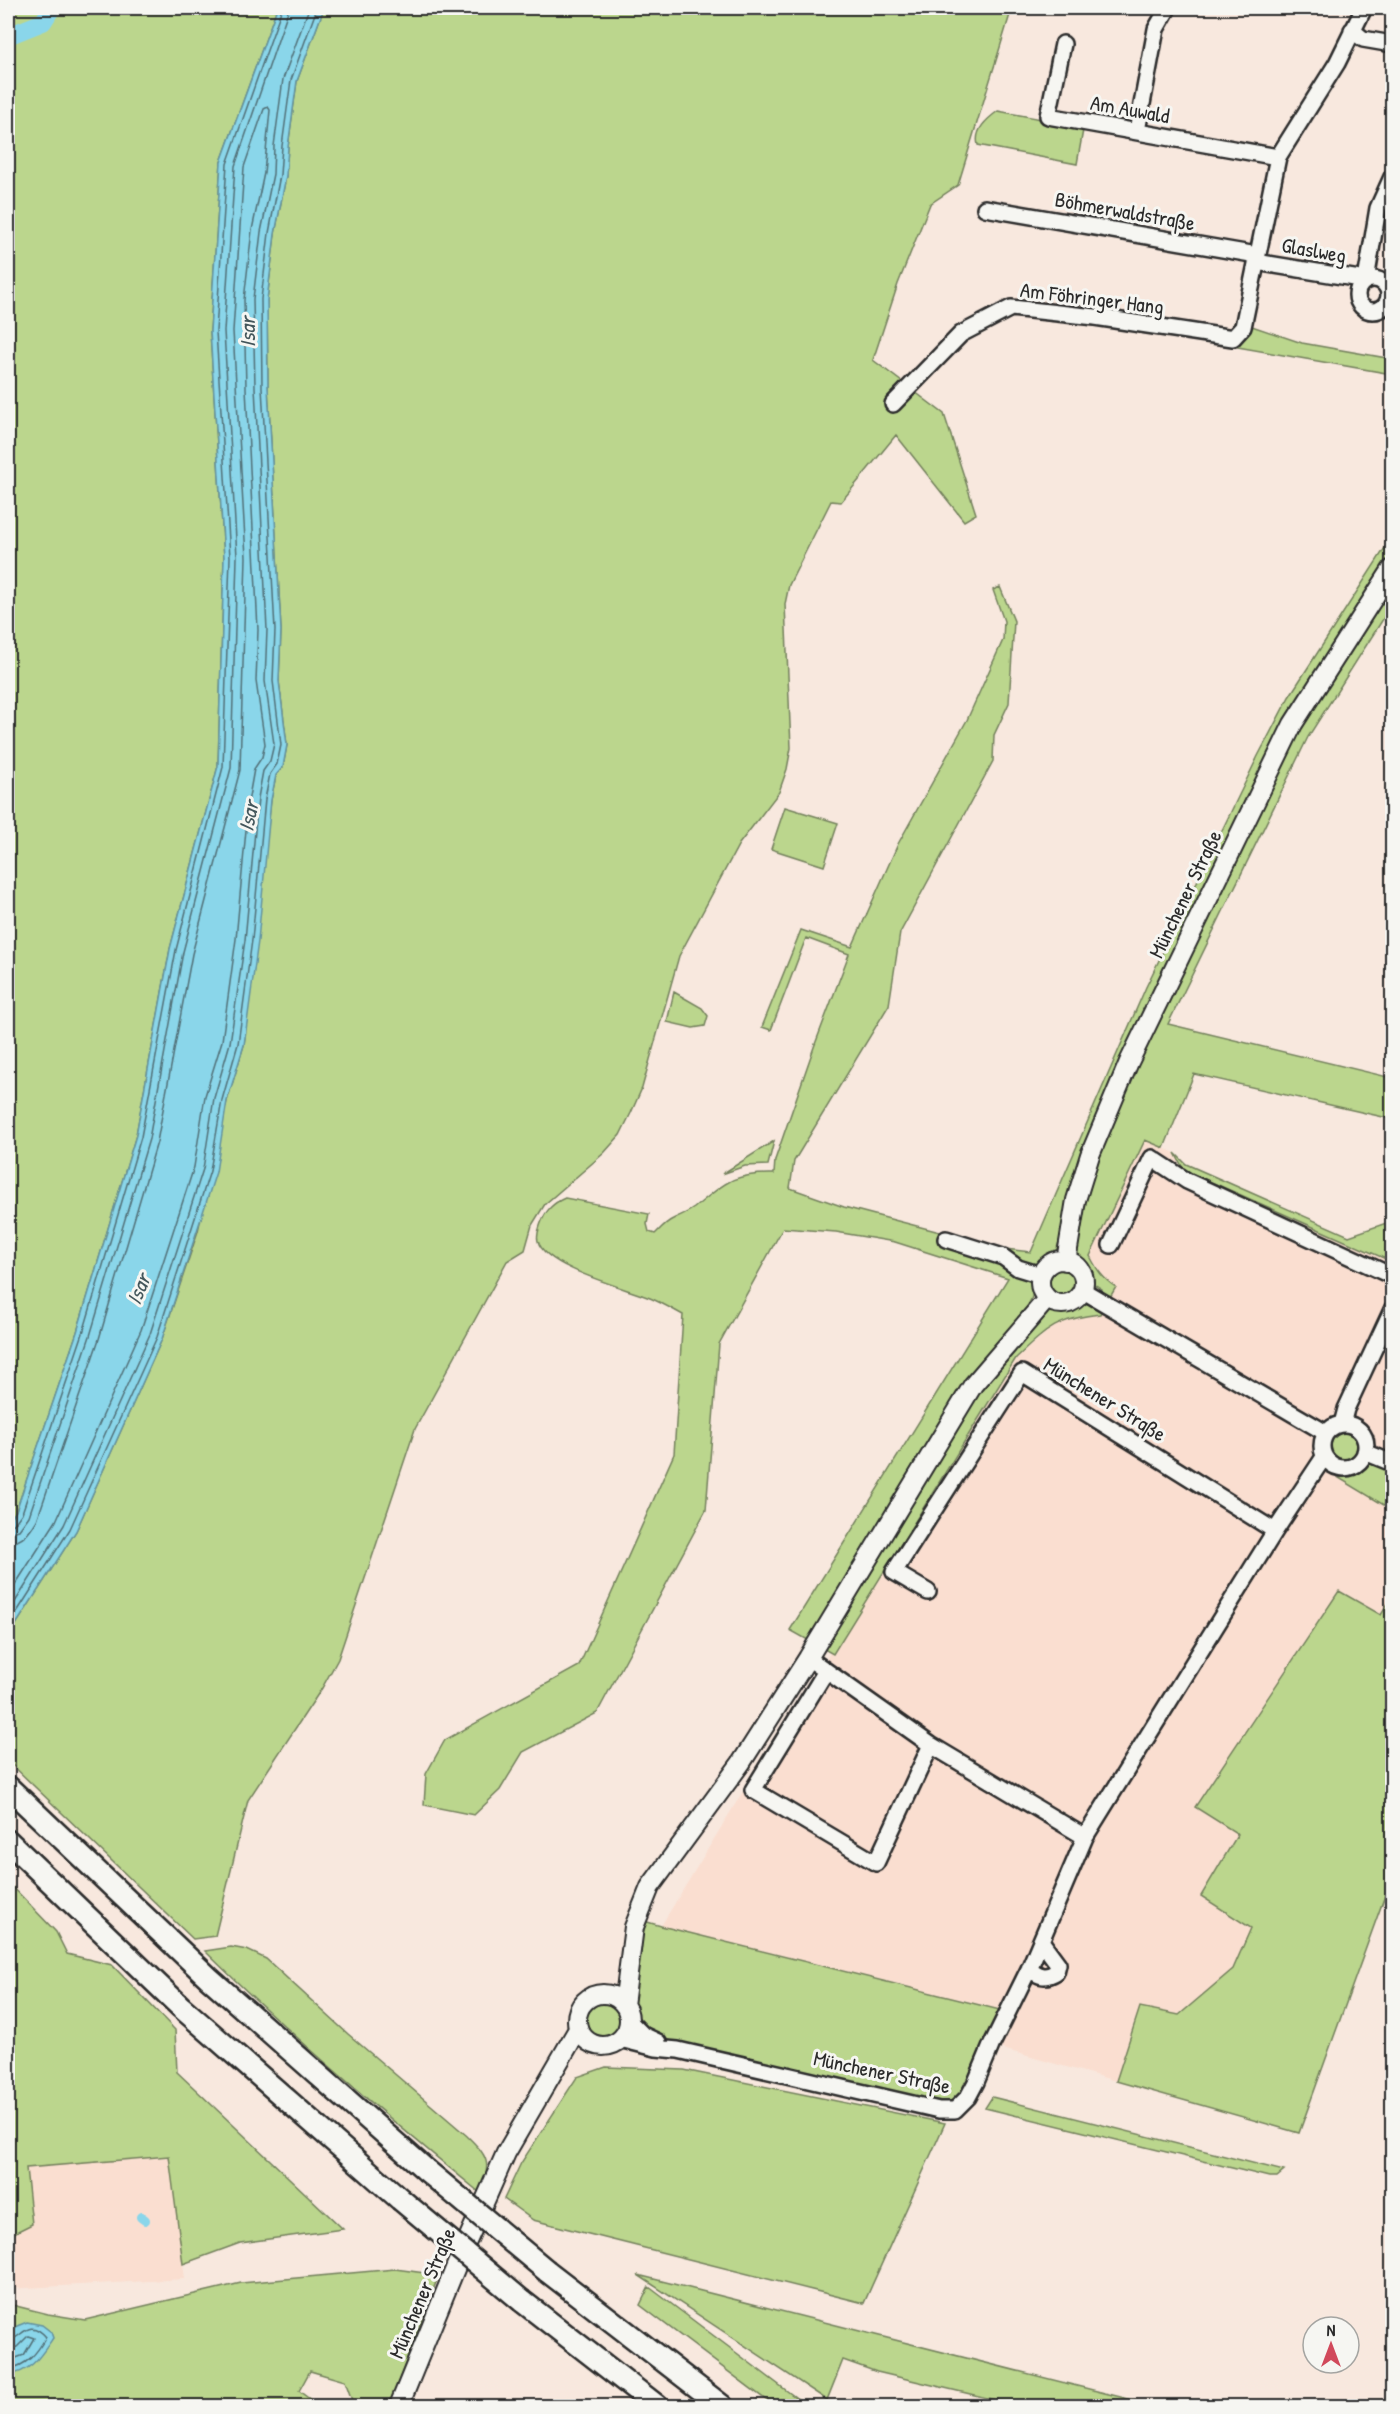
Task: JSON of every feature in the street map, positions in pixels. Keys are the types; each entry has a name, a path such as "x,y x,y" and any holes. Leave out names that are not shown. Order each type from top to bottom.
{"highway":[{"path":"8,1787 209,1978 426,2170 547,2271 722,2406"},
{"path":"8,1841 181,2007 400,2199 522,2301 657,2406"}],"main road":[{"name":"Münchener Straße","path":"1066,1261 1076,1200 1090,1155 1134,1051 1293,724 1392,569"},
{"path":"1066,1261 1074,1264 1081,1272 1084,1280 1082,1290 1078,1297 1068,1303 1056,1304 1047,1299 1041,1291 1041,1275 1050,1263 1066,1261"},
{"path":"601,1994 618,1971 641,1905 650,1887 741,1763 808,1658 973,1385 985,1368 1047,1299"},
{"path":"627,2013 614,1996 593,1995 581,2006 577,2021 578,2029 590,2042 598,2045 614,2043 625,2034 627,2013 632,1936"},
{"name":"Münchener Straße","path":"399,2406 457,2264 506,2153 578,2029"},
{"name":"Münchener Straße","path":"555,2071 583,2051 598,2045"}],"street":[{"path":"1137,132 1156,29 1168,8"},
{"path":"1256,258 1278,157 1337,63 1364,8"},
{"path":"1352,30 1364,39 1392,44"},
{"name":"Am Auwald","path":"1063,44 1048,116 1278,157"},
{"name":"Glaslweg","path":"1256,258 1366,280 1378,208 1392,177"},
{"name":"Böhmerwaldstraße","path":"985,208 1256,258"},
{"name":"Am Föhringer Hang","path":"893,404 961,334 1011,308 1095,316 1233,338 1243,327 1256,258"},
{"path":"1111,1245 1152,1158 1186,1181 1392,1276"},
{"path":"946,1239 1003,1257 1018,1268 1041,1275"},
{"path":"1082,1290 1326,1433 1334,1426 1342,1424 1361,1431 1365,1440 1365,1452 1358,1463 1342,1468 1333,1466 1324,1457"},
{"path":"1342,1424 1346,1409 1392,1310"},
{"name":"Münchener Straße","path":"928,1592 894,1572 1022,1373 1231,1506 1275,1531"},
{"name":"Münchener Straße","path":"620,2039 656,2048 678,2050 939,2110 955,2110 968,2097 976,2082 1029,1969 1085,1837 1275,1531 1324,1457 1322,1441 1326,1433"},
{"path":"1365,1452 1392,1463"},
{"path":"808,1658 931,1745 1085,1837"},
{"path":"826,1671 753,1790 876,1863 931,1745"},
{"path":"1029,1969 1040,1976 1049,1976 1056,1972 1058,1964 1041,1941"},
{"name":"Münchener Straße","path":"627,2013 643,2035 678,2050"}],"shaded area":[{"path":"1145,1140 1175,1153 1186,1170 1386,1255 1392,1240 1392,1346 1388,1357 1392,1358 1392,1876 1299,2133 985,2044 1000,2010 661,1926 756,1770 1016,1358 1055,1325 1081,1316 1100,1314 1116,1287 1106,1281 1090,1257"},
{"path":"170,2155 185,2279 8,2289 8,2236 32,2224 25,2168"}],"green space":[{"path":"8,8 277,8 221,162 210,331 224,557 218,766 170,949 136,1135 77,1332 16,1511 8,1523"},
{"path":"324,8 1012,8 958,185 930,204 898,284 873,360 944,414 976,514 964,521 896,435 841,502 831,501 789,585 785,604 791,748 779,792 739,844 679,956 642,1088 620,1135 604,1153 545,1204 532,1225 525,1250 507,1261 415,1429 338,1659 322,1688 248,1800 215,1936 193,1939 8,1761 8,1637 76,1531 162,1339 198,1231 227,1101 244,1045 271,800 276,775 283,767 287,745 279,681 281,630 268,387 267,300 275,234 286,176 297,81"},
{"path":"998,111 1083,130 1077,164 978,145 980,130 986,121"},
{"path":"1095,322 1230,334 1233,323 1249,325 1302,343 1392,359 1392,374"},
{"path":"1392,537 1392,605 1308,737 1168,1024 1392,1078 1392,1119 1194,1074 1164,1148 1145,1140 1090,1256 1101,1274 1116,1287 1100,1314 1062,1322 1036,1340 1016,1358 833,1654 790,1630 1008,1278 895,1242 836,1232 783,1228 719,1344 706,1510 597,1713 523,1752 500,1790 474,1815 424,1805 426,1774 445,1740 579,1666 674,1454 683,1315 650,1298 588,1276 555,1260 544,1251 538,1241 537,1236 543,1218 550,1208 565,1198 649,1214 647,1224 649,1232 655,1234 668,1222 691,1210 730,1181 748,1175 774,1174 775,1160 849,954 806,938 771,1030 762,1027 801,930 852,947 898,844 967,720 1003,640 1004,621 993,590 1000,587 1014,621 1009,703 994,735 993,761 900,933 889,1005 794,1161 790,1188 844,1207 1005,1249 1031,1252 1146,987 1289,697","holes":["1061,1236 1076,1239 1077,1258 1089,1281 1102,1289 1096,1305 1079,1303 1064,1309 1049,1310 1036,1321 1024,1312 1033,1293 1032,1280 1045,1259 1055,1254"]},
{"path":"785,807 838,823 824,866 771,849"},
{"path":"674,992 702,1008 708,1016 705,1026 693,1028 667,1022"},
{"path":"774,1141 768,1165 745,1166 722,1174"},
{"path":"1175,1153 1186,1164 1349,1236 1392,1221 1392,1250 1388,1260 1184,1170"},
{"path":"1062,1266 1073,1271 1078,1282 1073,1293 1062,1298 1051,1293 1046,1282 1051,1271"},
{"path":"1344,1433 1353,1437 1357,1446 1353,1455 1344,1459 1335,1455 1331,1446 1335,1437"},
{"path":"1370,1461 1392,1468 1392,1510 1339,1478 1360,1472"},
{"path":"1339,1591 1381,1615 1392,1597 1392,1876 1299,2133 1116,2081 1140,2007 1179,2015 1233,1969 1251,1928 1201,1896 1238,1834 1195,1807"},
{"path":"8,1882 56,1932 67,1954 112,1965 175,2030 177,2072 343,2229 240,2243 183,2264 169,2156 26,2168 32,2224 8,2236"},
{"path":"644,1921 1000,2010 966,2091 954,2100 937,2103 915,2100 665,2041 637,2022 628,1999"},
{"path":"231,1947 247,1950 266,1959 348,2034 466,2135 486,2161 486,2174 479,2192 339,2075 205,1951"},
{"path":"603,2000 616,2006 622,2019 616,2032 603,2038 590,2032 584,2019 590,2006"},
{"path":"606,2067 684,2070 945,2123 864,2303 533,2220 504,2199 521,2163 577,2077"},
{"path":"992,2097 1284,2171 1277,2177 1269,2177 985,2108"},
{"path":"395,2269 438,2277 389,2406 354,2406 345,2381 310,2371 299,2391 319,2406 8,2406 8,2304 85,2320 241,2283"},
{"path":"638,2275 1156,2406 1021,2406 877,2372 843,2360 827,2400"},
{"path":"649,2287 807,2406 774,2406 640,2305"}],"water":[{"name":"Isar","path":"277,8 324,8 297,81 286,176 275,234 267,300 268,387 281,630 279,681 287,745 283,767 276,775 271,800 258,941 244,1045 227,1101 216,1172 162,1339 76,1531 8,1637 8,1523 16,1511 77,1332 136,1135 170,949 218,766 224,557 210,331 221,162"},
{"path":"27,2322 42,2325 51,2332 53,2338 29,2367 8,2375 8,2336 17,2326"}],"waterway":[{"path":"8,36 43,22 52,8"},
{"path":"981,8 996,10"},
{"path":"141,2217 145,2220"}]}
